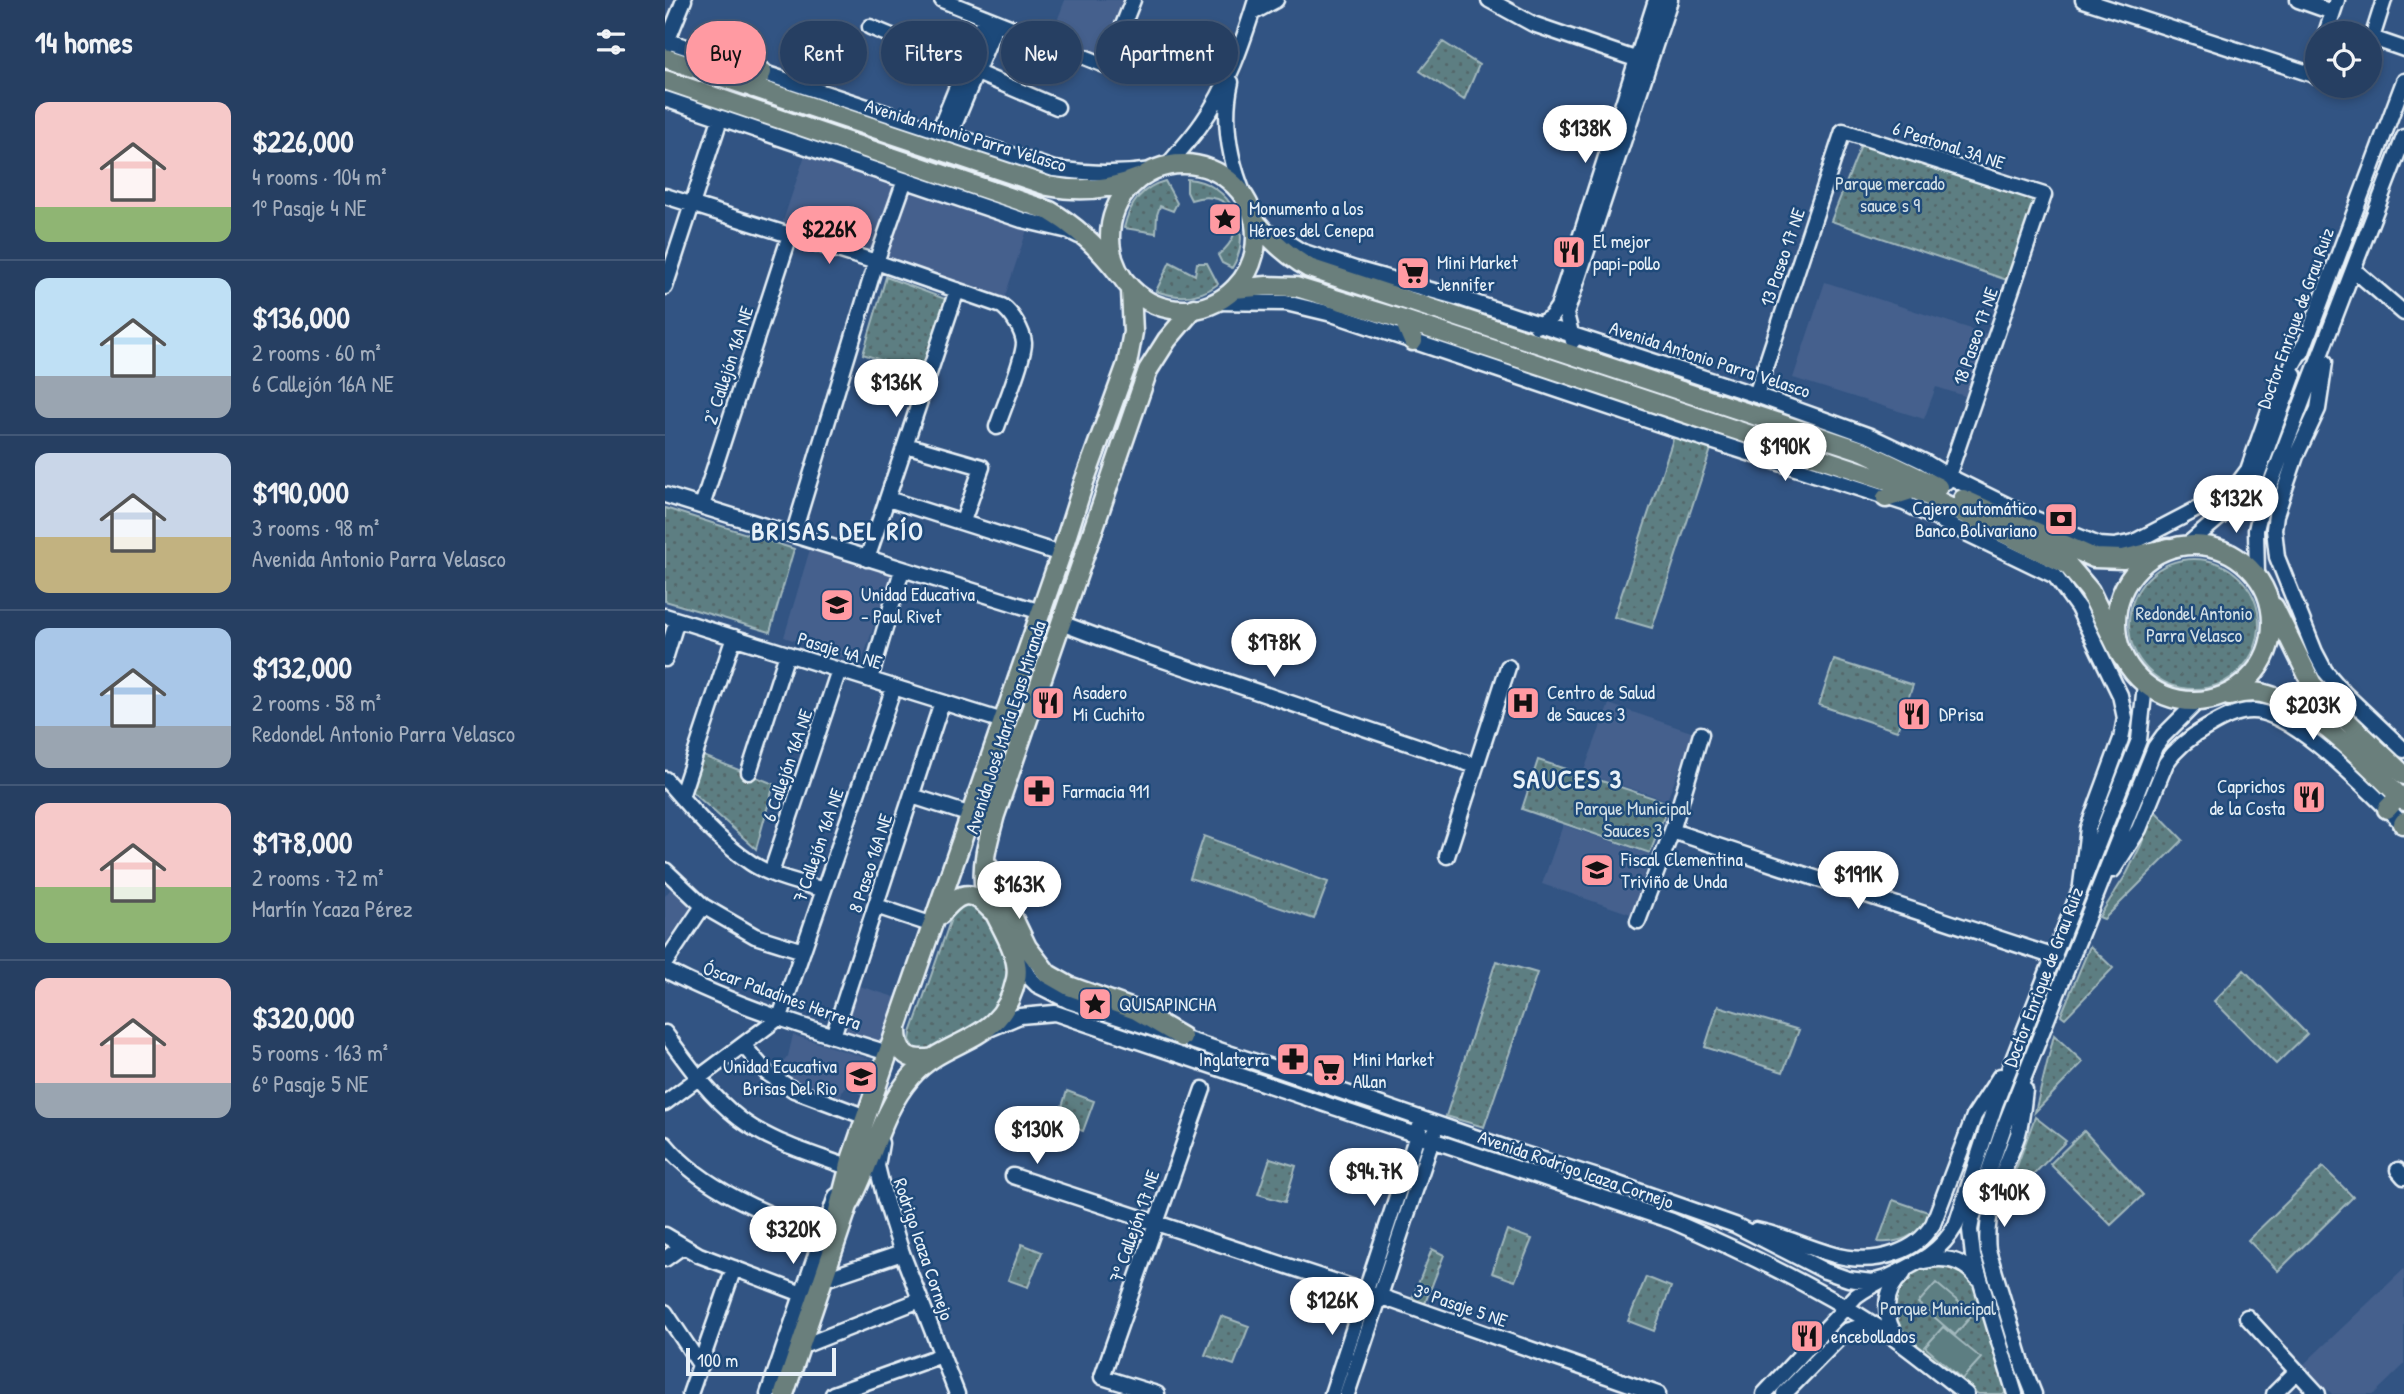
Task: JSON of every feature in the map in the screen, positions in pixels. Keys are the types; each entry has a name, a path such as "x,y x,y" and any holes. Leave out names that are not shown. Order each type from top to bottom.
{"main road":[{"name":"Avenida Antonio Parra Velasco","path":"666,47 686,54"},
{"path":"665,80 1050,211 1066,220 1098,247 1131,290 1147,301 1165,308 1194,309 1215,302 1234,289 1249,269 1256,245 1250,208 1229,179 1210,168 1189,163 1153,171 1125,191 1111,220 1109,239 1112,258 1120,275"},
{"name":"Avenida Antonio Parra Velasco","path":"766,83 1048,186 1088,189 1125,184 1153,171"},
{"name":"Avenida Antonio Parra Velasco","path":"1250,208 1282,250 1309,268 1863,452 1945,483 2094,558 2123,559 2178,546"},
{"path":"1234,289 1296,287 1404,320 1914,489 2068,565 2090,591 2122,657 2145,685 2159,694 2185,701 2252,692 2273,696 2293,705 2343,742 2397,802"},
{"name":"Avenida José María Egas Miranda","path":"806,1316 841,1204 848,1161 866,1117 1127,364 1133,332 1131,290"},
{"name":"Avenida José María Egas Miranda","path":"806,1316 887,1112 912,1076 934,1058 984,1031 1000,1017 1009,1004 1017,975 1012,949 992,911 985,888 986,860 995,816 1148,370 1167,340 1194,309"},
{"path":"1404,320 1413,341"},
{"path":"1886,498 1914,489"},
{"path":"2122,657 2115,632 2117,607 2127,580 2146,561 2178,546 2222,549 2241,560 2257,575 2298,661 2312,684 2331,706 2404,775"},
{"path":"2205,700 2237,689 2256,671 2269,647 2273,621 2268,595"},
{"path":"986,860 1027,947 1048,974 1069,986 1136,1010 1182,1037"},
{"path":"933,923 949,903 961,895 977,897 992,911"},
{"path":"897,1027 899,1044 907,1056 916,1060 934,1058"},
{"path":"776,1394 806,1316"},
{"path":"784,1394 806,1316"}],"street":[{"path":"666,47 684,0"},
{"path":"942,0 1107,66 1133,0"},
{"path":"1238,51 1254,6 1276,0"},
{"path":"1489,0 1533,24 1643,62"},
{"path":"1578,356 1566,314 1643,62 1656,0"},
{"path":"1518,336 1551,317 1558,307 1643,62 1670,0"},
{"path":"2083,0 2305,68"},
{"path":"2298,0 2335,6"},
{"path":"2384,0 2372,38 2404,49"},
{"path":"987,28 991,19"},
{"path":"870,27 881,32"},
{"path":"987,77 1057,107"},
{"name":"Avenida Antonio Parra Velasco","path":"766,82 944,133 1054,169 1092,174 1153,171"},
{"name":"Doctor Enrique de Grau Ruiz","path":"2178,546 2247,494 2254,484 2404,82"},
{"path":"944,133 963,84"},
{"path":"1153,171 1203,122 1224,84"},
{"path":"1230,84 1227,133 1234,169 1250,208"},
{"path":"665,99 1022,220 1069,231 1098,247"},
{"path":"665,287 720,119"},
{"name":"6 Peatonal 3A NE","path":"1843,131 2044,195"},
{"name":"13 Paseo 17 NE","path":"1756,396 1843,131"},
{"name":"Doctor Enrique de Grau Ruiz","path":"2257,575 2257,519 2404,138"},
{"path":"793,535 876,262 905,180"},
{"name":"18 Paseo 17 NE","path":"1945,483 2044,195"},
{"path":"665,196 997,303 1011,314 1021,332 1024,347 996,428"},
{"name":"Avenida Antonio Parra Velasco","path":"1250,208 1278,236 1301,251 1463,299 1870,436 1925,462 1945,483 2088,542 2114,546 2134,542 2220,497 2243,479 2273,399 2304,345"},
{"name":"2° Callejón 16A NE","path":"702,506 790,235"},
{"path":"2354,270 2404,313"},
{"path":"867,559 957,290"},
{"path":"1215,302 1286,303 1332,314 1903,503 2055,576 2078,608 2120,695 2125,718 2121,739 2088,828 2081,885"},
{"path":"2328,340 2318,409 2296,456 2276,515 2274,529 2277,557 2325,671 2345,694 2404,750"},
{"path":"906,445 982,467 963,522"},
{"path":"665,495 1041,612"},
{"path":"888,499 1061,554"},
{"path":"870,679 902,570"},
{"path":"665,659 671,618"},
{"name":"Pasaje 4A NE","path":"671,618 1003,721"},
{"path":"1061,624 1476,766"},
{"path":"681,797 734,637"},
{"path":"749,772 787,654"},
{"path":"1447,856 1508,667"},
{"name":"6 Callejón 16A NE","path":"771,873 839,670"},
{"name":"Doctor Enrique de Grau Ruiz","path":"1764,1394 1845,1306 1864,1290 1915,1265 1945,1241 1956,1224 2015,1055 2139,740 2145,685"},
{"name":"7 Callejón 16A NE","path":"780,1017 894,687"},
{"name":"Doctor Enrique de Grau Ruiz","path":"1982,1285 1971,1245 1972,1219 2003,1130 2155,747 2163,736 2205,700"},
{"name":"8 Paseo 16A NE","path":"834,1036 942,702"},
{"path":"2093,900 2139,829 2166,763 2192,736 2239,712 2254,711 2283,720 2397,802 2404,824"},
{"path":"1638,921 1672,831 1701,734"},
{"path":"665,779 721,839 753,864 771,873 823,890"},
{"path":"912,796 971,815"},
{"path":"1672,831 2055,957"},
{"path":"665,870 703,906 755,936 803,951"},
{"path":"665,963 703,906"},
{"path":"876,906 933,923"},
{"name":"Avenida Rodrigo Icaza Cornejo","path":"1012,949 1029,977 1045,991 1069,1001 1735,1225 1836,1275 1866,1282 1890,1277"},
{"name":"Óscar Paladines Herrera","path":"665,970 693,985 888,1053"},
{"name":"Avenida Rodrigo Icaza Cornejo","path":"984,1031 1020,1016 1055,1013 1672,1221 1742,1251 1845,1306 1882,1330 1966,1394"},
{"path":"665,1103 780,1017"},
{"path":"665,1033 698,1079 742,1120 770,1136 848,1161 768,1394"},
{"path":"743,1045 767,1073 794,1090 866,1117"},
{"name":"Doctor Enrique de Grau Ruiz","path":"1735,1225 1780,1235 1858,1261 1885,1257 1911,1247 1922,1239 1933,1224 1973,1116 2015,1055"},
{"path":"2028,1067 2019,1130 1988,1219 1986,1238 1987,1250 2011,1328 2034,1394"},
{"name":"7º Callejón 17 NE","path":"1157,1394 1102,1377 1203,1089"},
{"name":"Rodrigo Icaza Cornejo","path":"887,1112 877,1166 885,1199 902,1253 957,1394"},
{"path":"1347,1394 1372,1294 1423,1119"},
{"path":"1332,1394 1438,1123"},
{"path":"665,1144 701,1176 744,1203 823,1233"},
{"name":"3º Pasaje 5 NE","path":"1013,1177 1372,1294 1658,1394"},
{"path":"790,1394 855,1209 860,1185"},
{"path":"665,1235 683,1246 734,1268 802,1294"},
{"path":"665,1259 683,1246"},
{"path":"831,1277 902,1253"},
{"path":"1903,1346 1890,1326 1887,1300 1893,1284 1915,1265 1941,1258 1961,1263 1975,1274 1982,1285 2013,1391"},
{"path":"690,1394 734,1268"},
{"path":"808,1344 920,1300"},
{"path":"665,1312 701,1366"},
{"path":"2247,1317 2319,1394"},
{"path":"1784,1394 1846,1331 1859,1327 1882,1330"},
{"path":"833,1394 941,1355"},
{"path":"2274,1394 2297,1371"}],"shaded area":[{"path":"1065,0 1128,0 1120,21 1096,21 1096,54 1082,48 1082,21 1057,21"},
{"path":"805,155 1028,227 1004,299 781,227"},
{"path":"1825,282 1990,335 1968,397 1936,387 1924,419 1793,378"},
{"name":"Unidad Educativa - Paul Rivet","path":"810,549 892,573 861,664 784,637"},
{"path":"1609,704 1694,733 1667,800 1583,773"},
{"name":"Fiscal Clementina Triviño de Unda","path":"1563,825 1651,855 1631,914 1542,884"},
{"path":"673,886 692,905 665,944 665,896"},
{"path":"856,985 901,999 885,1042 841,1029"},
{"path":"793,1035 879,1062 865,1096 844,1087 839,1099 802,1088 777,1071 788,1056"},
{"path":"2404,1269 2404,1365 2374,1394 2332,1394 2303,1365"}],"green space":[{"path":"1443,42 1479,65 1464,100 1420,71"},
{"name":"Parque mercado sauce s 9","path":"1864,138 2036,198 2007,280 1831,221"},
{"path":"1187,179 1203,182 1216,189 1235,211 1241,239 1232,268 1222,263 1218,255 1229,245 1234,233 1236,222 1233,212 1227,204 1217,199 1205,197 1191,200 1187,192"},
{"path":"1165,181 1177,203 1173,211 1160,206 1156,233 1124,228 1129,212 1143,192"},
{"path":"1170,262 1195,275 1197,263 1207,263 1218,284 1203,293 1188,296 1156,291"},
{"path":"886,277 948,300 922,374 863,354"},
{"path":"1674,436 1711,449 1652,628 1614,617"},
{"path":"665,508 794,549 770,632 665,601"},
{"name":"Redondel Antonio Parra Velasco","path":"2194,559 2219,564 2240,578 2254,599 2259,624 2254,649 2240,670 2219,684 2194,689 2169,684 2148,670 2134,649 2129,624 2134,599 2148,578 2169,564"},
{"path":"1834,660 1913,685 1897,731 1819,705"},
{"path":"701,755 774,784 756,849 690,790"},
{"name":"Parque Municipal Sauces 3","path":"1538,760 1669,803 1650,853 1522,809"},
{"path":"2154,810 2183,840 2104,919 2099,917 2127,873"},
{"path":"1204,836 1328,882 1314,919 1190,878"},
{"path":"966,901 983,912 1006,959 1007,981 988,1020 927,1051 916,1050 910,1040 911,1033 954,910"},
{"path":"2090,946 2113,968 2065,1018 2061,1015"},
{"path":"1496,961 1537,973 1484,1127 1446,1116"},
{"path":"2244,970 2307,1034 2276,1064 2214,1001"},
{"path":"1718,1006 1799,1030 1783,1072 1705,1047"},
{"path":"2054,1035 2083,1062 2035,1112"},
{"path":"1067,1091 1094,1101 1083,1131 1057,1122"},
{"path":"2035,1117 2066,1141 2002,1207"},
{"path":"2084,1131 2143,1195 2111,1225 2050,1164"},
{"path":"1270,1158 1296,1166 1285,1202 1258,1194"},
{"path":"2323,1167 2353,1197 2278,1271 2248,1240"},
{"path":"1893,1200 1931,1213 1921,1227 1909,1236 1895,1241 1878,1242"},
{"path":"1507,1230 1532,1239 1515,1281 1492,1273"},
{"path":"1022,1244 1042,1252 1028,1287 1008,1280"},
{"path":"1432,1249 1444,1255 1423,1308 1410,1304"},
{"name":"Parque Municipal","path":"1922,1265 1959,1271 1974,1285 1991,1334 2005,1394 1978,1394 1904,1336 1897,1320 1894,1297 1909,1273"},
{"path":"1646,1277 1671,1287 1654,1331 1628,1321"},
{"path":"1936,1283 1973,1314 1955,1335 1918,1303"},
{"path":"1221,1316 1249,1326 1234,1365 1205,1355"},
{"path":"1943,1327 1981,1358 1962,1379 1925,1347"}],"place":[{"name":"Monumento a los Héroes del Cenepa","path":"1225,219"},
{"name":"El mejor papi-pollo","path":"1569,252"},
{"name":"Mini Market Jennifer","path":"1413,273"},
{"name":"Cajero automático Banco Bolivariano","path":"2061,519"},
{"name":"Unidad Educativa - Paul Rivet","path":"837,605"},
{"name":"Asadero Mi Cuchito","path":"1048,703"},
{"name":"Centro de Salud de Sauces 3","path":"1523,703"},
{"name":"DPrisa","path":"1914,714"},
{"name":"Farmacia 911","path":"1039,791"},
{"name":"Caprichos de la Costa","path":"2309,797"},
{"name":"Fiscal Clementina Triviño de Unda","path":"1597,870"},
{"name":"QUISAPINCHA","path":"1095,1004"},
{"name":"Inglaterra","path":"1293,1059"},
{"name":"Mini Market Allan","path":"1329,1070"},
{"name":"Unidad Ecucativa Brisas Del Rio","path":"861,1077"},
{"name":"encebollados","path":"1807,1336"}],"district":[{"name":"BRISAS DEL RÍO","path":"838,530"},
{"name":"SAUCES 3","path":"1568,778"}]}
